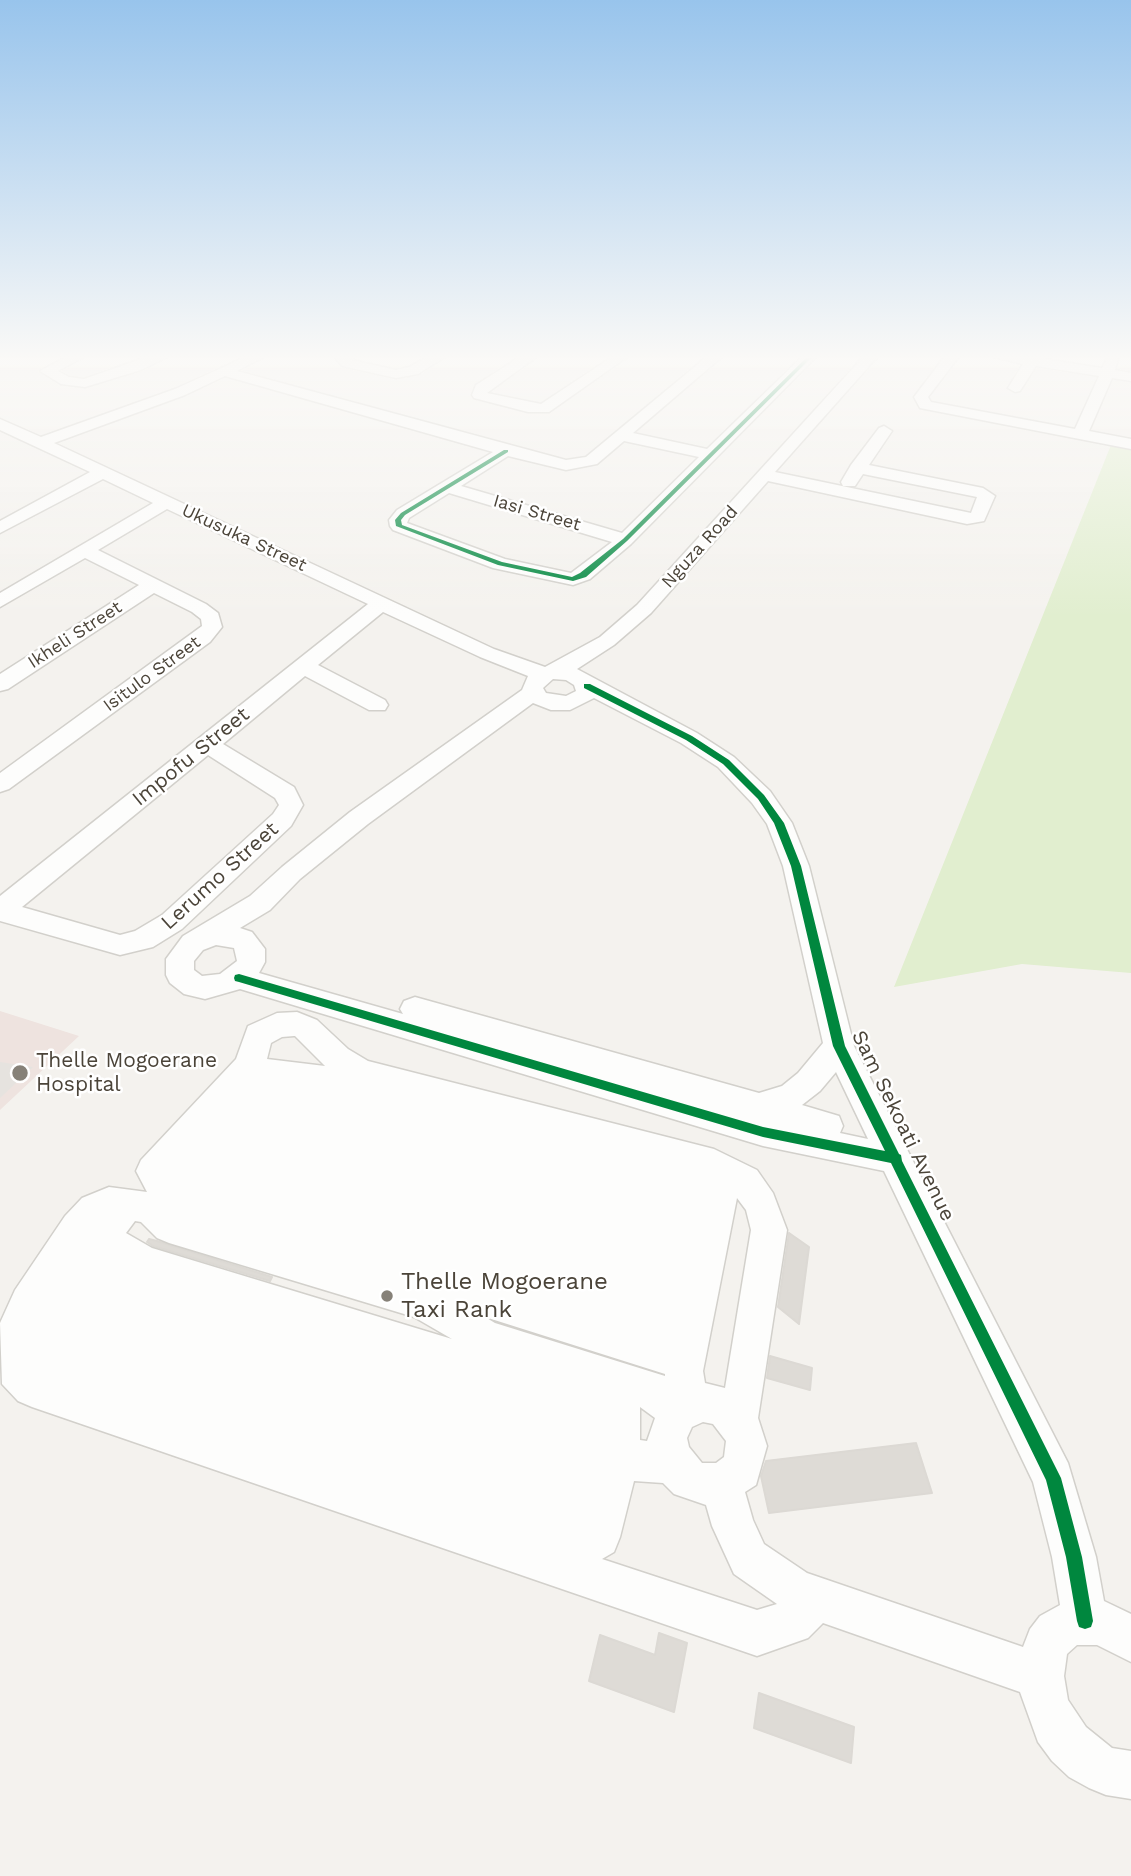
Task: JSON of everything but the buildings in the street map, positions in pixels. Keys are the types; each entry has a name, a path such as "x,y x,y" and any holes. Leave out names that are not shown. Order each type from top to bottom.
{"street":[{"name":"Ukusuka Street","path":"40,443 487,653 541,682"},
{"path":"476,443 549,463 578,464 592,461 615,443"},
{"path":"653,443 710,455"},
{"path":"506,451 403,514 398,520 400,526 456,550 560,579 583,575 625,540 723,443"},
{"name":"Nguza Road","path":"204,938 260,903 291,873 359,818 484,731 541,682 607,641 644,609 793,443"},
{"path":"849,480 876,443"},
{"path":"0,528 103,472"},
{"path":"764,475 849,480 983,507"},
{"name":"Iasi Street","path":"448,487 625,540"},
{"path":"0,601 167,502"},
{"name":"Isitulo Street","path":"0,784 203,638 212,626 211,617 199,608 85,551"},
{"name":"Ikheli Street","path":"0,684 151,586"},
{"name":"Impofu Street","path":"0,911 382,603"},
{"name":"Nguza Road","path":"484,731 584,696 585,683 607,641"},
{"path":"303,666 377,705"},
{"name":"Sam Sekoati Avenue","path":"650,720 543,701 541,682 570,674 650,720 689,738 726,762 761,797 779,823 796,866 839,1046 1053,1478 1074,1557 1085,1621"},
{"name":"Lerumo Street","path":"0,911 120,945 143,940 172,922 282,820 291,805 285,793 207,744"},
{"name":"Nguza Road","path":"245,961 260,903"},
{"path":"245,961 217,987 205,988 186,982 180,975 180,958 193,943 204,938 226,935 245,961 788,1127 892,1150"},
{"path":"245,961 756,1108 788,1127"},
{"path":"703,1281 209,1190 219,1104 259,1035 277,1025 297,1024 306,1028 337,1058 360,1072 714,1164 745,1181 761,1204 769,1230 747,1382 738,1420"},
{"path":"756,1108 793,1095 809,1083 839,1046"},
{"path":"219,1104 333,1080 714,1183 721,1194 684,1371 683,1409 667,1438 674,1463 689,1479 699,1484 722,1484 741,1470 746,1458 745,1433 738,1420 715,1404 683,1409 659,1394 487,1339 424,1303 169,1227 151,1209 128,1204 109,1203 94,1209 28,1303 10,1345 16,1370 32,1387 757,1633 792,1622 817,1598"},
{"path":"219,1104 250,1151 703,1281"},
{"path":"219,1104 289,1115 703,1281"},
{"path":"56,1304 101,1237 128,1204"},
{"path":"101,1237 143,1262 622,1411 613,1477"},
{"path":"56,1304 613,1477 674,1463"},
{"path":"56,1304 597,1458 613,1477"},
{"path":"722,1484 733,1526 749,1559 777,1580 817,1598 1041,1676"},
{"path":"1131,1639 1101,1623 1069,1623 1056,1632 1046,1645 1041,1676 1045,1703 1055,1725 1069,1744 1086,1760 1106,1770 1131,1775"}],"shaded area":[{"name":"Thelle Mogoerane Hospital","path":"0,1011 79,1036 0,1110"},
{"path":"0,1062 33,1067 0,1098"}],"green space":[{"path":"1111,445 1131,449 1131,973 1022,964 894,987"}],"cycle path":[{"path":"506,451 403,514 398,520 399,526 500,564 573,579 583,575 625,540 723,443"},
{"path":"587,686 689,738 726,762 761,797 779,823 796,866 839,1046 1053,1478 1074,1557 1085,1621"},
{"path":"239,978 763,1132 897,1159"}],"place":[{"name":"Thelle Mogoerane Hospital","path":"20,1073"},
{"name":"Thelle Mogoerane Taxi Rank","path":"387,1296"}]}
